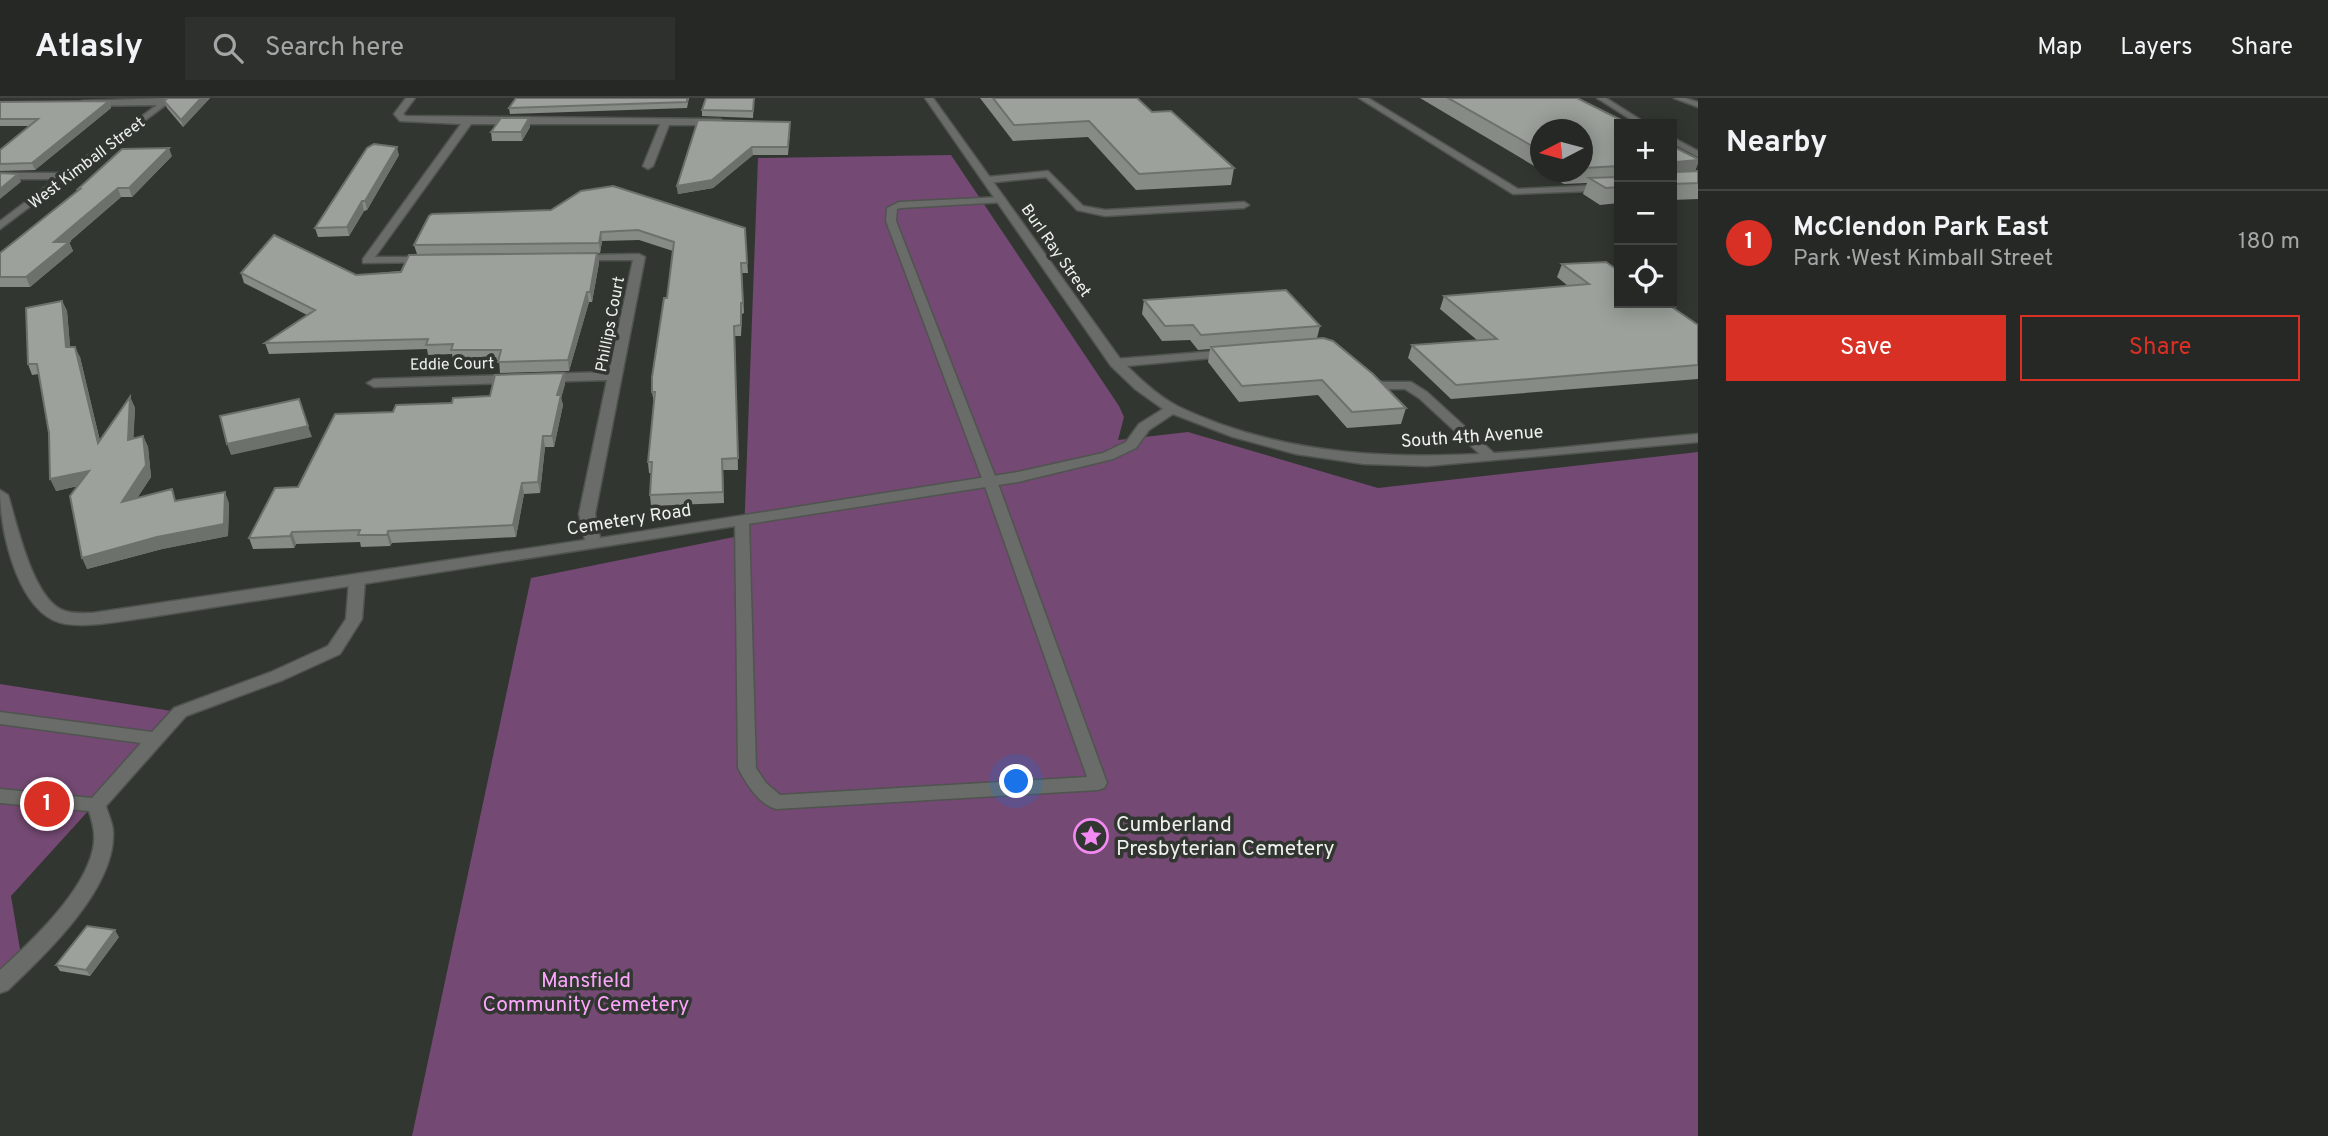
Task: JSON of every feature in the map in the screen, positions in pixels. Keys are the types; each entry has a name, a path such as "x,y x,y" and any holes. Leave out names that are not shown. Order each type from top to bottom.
{"street":[{"path":"411,98 398,114 403,119 727,122"},
{"name":"Burl Ray Street","path":"929,98 1116,363 1140,386 1171,409"},
{"path":"69,103 168,100"},
{"name":"West Kimball Street","path":"0,226 168,100"},
{"path":"449,260 367,261 468,121"},
{"path":"648,166 666,122"},
{"path":"0,176 67,176"},
{"name":"Phillips Court","path":"557,258 639,257 587,514 594,545"},
{"name":"Eddie Court","path":"374,383 615,376"},
{"name":"Cemetery Road","path":"0,495 23,569 42,603 59,616 92,619 144,614 594,545 990,481 1108,456 1131,445 1144,427 1171,409"},
{"name":"South 4th Avenue","path":"1171,409 1238,434 1301,451 1364,460 1427,462 1698,438"}],"lane":[{"path":"1363,98 1516,192 1614,187"},
{"path":"1601,98 1635,119"},
{"path":"1678,98 1698,105"},
{"path":"1677,143 1698,154"},
{"path":"987,180 1048,174 1080,208 1105,213 1244,205"},
{"path":"742,521 747,768 759,789 776,802 1098,783 990,481 890,214 892,208 908,204 1002,200"},
{"path":"1116,363 1239,353"},
{"path":"1355,369 1376,386 1407,385 1423,395 1490,456"},
{"path":"96,805 180,712 277,676 334,650 354,619 357,581"},
{"path":"0,718 156,739"},
{"path":"0,796 96,805"},
{"path":"0,984 78,902 96,869 105,832 96,805"}],"green space":[{"name":"Mansfield Community Cemetery","path":"951,155 1119,406 1124,417 1118,440 1188,432 1378,488 1698,452 1698,1136 412,1136 531,578 744,535 758,158"},
{"path":"0,684 178,712 11,896 21,955 0,977"}],"building":[{"path":"168,98 201,98 181,120 164,101"},
{"path":"516,98 687,98 687,102 509,108"},
{"path":"706,98 754,98 753,111 702,110"},
{"path":"993,98 1137,98 1152,112 1171,111 1234,168 1139,174 1089,121 1014,125"},
{"path":"1448,98 1577,98 1619,119 1614,119 1614,166 1593,167 1593,119 1530,119 1530,145"},
{"path":"109,101 32,163 0,164 0,150 38,119 0,119 0,102"},
{"path":"501,118 529,118 521,132 491,132"},
{"path":"698,120 790,122 788,147 752,147 712,180 677,186"},
{"path":"374,144 397,147 347,227 315,228 367,148"},
{"path":"169,148 129,188 118,188 54,242 69,242 26,277 0,277 0,253 80,189 122,149"},
{"path":"1677,148 1698,159 1677,162"},
{"path":"1698,171 1698,183 1677,184 1677,172"},
{"path":"0,173 18,174 0,189"},
{"path":"1614,177 1614,187 1606,188 1593,178"},
{"path":"613,186 745,228 747,263 741,263 741,325 734,326 738,458 722,459 723,492 650,495 652,462 648,462 655,392 652,392 652,377 674,242 638,230 601,232 599,243 414,245 432,214 551,210 581,191"},
{"path":"274,235 356,275 401,272 409,255 597,253 590,292 587,292 568,360 498,362 501,350 451,350 453,344 426,345 428,339 265,343 315,310 241,273"},
{"path":"1606,262 1614,268 1614,308 1673,308 1698,325 1698,365 1456,385 1412,345 1497,339 1444,296 1589,284 1562,264"},
{"path":"1286,290 1320,326 1201,335 1193,325 1165,326 1144,300"},
{"path":"62,301 66,347 75,347 98,443 130,397 128,440 143,436 146,465 122,502 172,489 175,501 225,492 224,524 157,537 82,558 70,496 89,471 50,479 49,433 37,364 28,364 26,308"},
{"path":"1323,338 1333,341 1373,374 1406,408 1352,412 1322,380 1242,386 1211,347"},
{"path":"564,373 557,395 561,395 552,436 543,436 538,482 522,483 513,525 388,531 387,535 358,535 360,530 292,532 290,536 249,538 275,488 298,487 335,414 393,412 396,405 452,403 453,398 490,396 495,375"},
{"path":"299,399 308,426 227,444 220,416"},
{"path":"87,926 115,930 86,970 56,965"}],"place":[{"name":"McClendon Park East","path":"47,804"},
{"name":"Cumberland Presbyterian Cemetery","path":"1091,836"}]}
